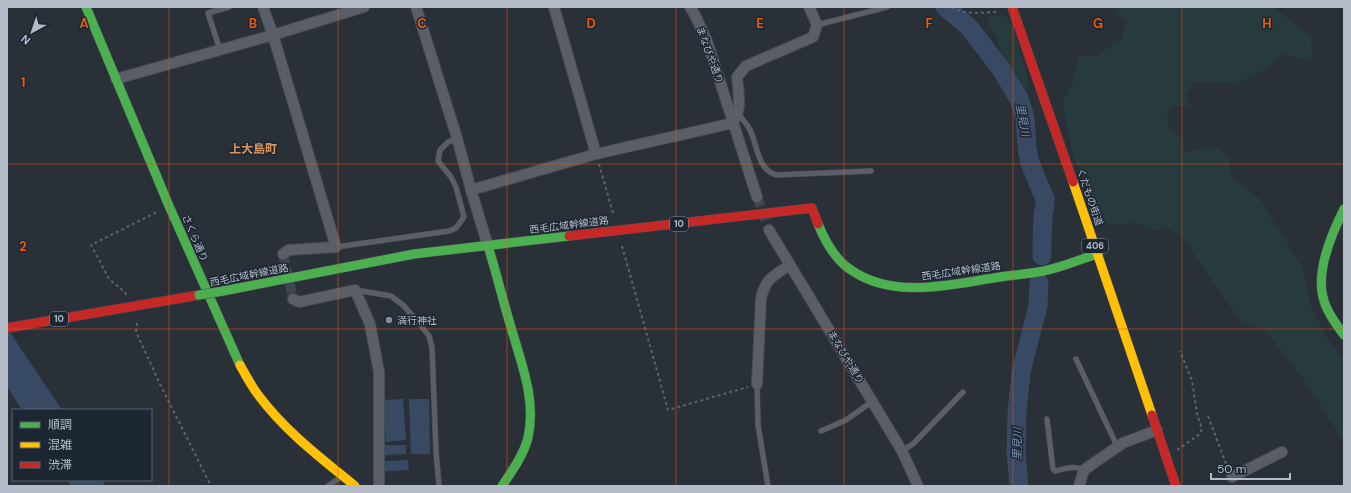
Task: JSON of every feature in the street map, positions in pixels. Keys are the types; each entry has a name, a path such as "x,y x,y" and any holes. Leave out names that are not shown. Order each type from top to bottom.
{"main road":[{"name":"さくら通り","path":"86,7 169,206 237,361 259,396 279,420 302,443 355,486"},
{"name":"くだもの街道","path":"1013,9 1098,254 1176,486"},
{"name":"西毛広域幹線道路","path":"7,328 223,291 414,254 812,208 819,227 842,263 852,271 869,280 891,286 925,288 1020,274 1054,268 1098,254"},
{"path":"1344,209 1336,224 1329,243 1322,280 1323,298 1344,335"},
{"path":"488,246 529,388 531,420 528,439 524,449 514,469 502,486"}],"street":[{"path":"263,7 273,35 336,248 289,250 283,254"},
{"path":"116,79 273,35 364,7"},
{"path":"416,7 457,138 488,246"},
{"path":"554,7 596,154"},
{"name":"まなびや通り","path":"690,7 707,42 757,197"},
{"path":"471,190 596,154 733,122 738,113 740,104 737,77 746,66 812,37 817,24 809,7"},
{"name":"まなびや通り","path":"769,230 873,401 902,451 918,486"},
{"path":"757,384 761,299 763,288 768,280 790,265"},
{"path":"292,299 299,302 355,290 370,324 378,372 380,486"},
{"path":"1079,486 1084,470 1117,446 1157,430"},
{"path":"1237,486 1231,474 1282,452"}],"lane":[{"path":"220,50 208,13 228,7"},
{"path":"817,24 887,7"},
{"path":"738,113 749,128 762,163 770,172 776,174 871,171"},
{"path":"336,248 449,231 456,228 464,217 451,176 438,161 440,150 448,142 457,138"},
{"path":"355,290 391,296 403,305 429,336 432,347 436,451 439,486"},
{"path":"1076,359 1117,446"},
{"path":"757,384 758,425 768,486"},
{"path":"902,451 913,444 963,392"},
{"path":"821,431 846,420 873,401"},
{"path":"1047,419 1053,469 1055,471 1073,467 1084,470"},
{"path":"328,486 343,476"}],"path":[{"path":"952,7 963,12 1013,9"},
{"path":"596,154 613,213"},
{"path":"126,296 125,292 109,279 91,246 169,206"},
{"path":"622,246 668,410 757,384"},
{"path":"137,323 136,332 211,486"},
{"path":"1167,458 1200,434 1202,430 1197,414 1192,381 1180,351"},
{"path":"1208,416 1226,467 1231,474"}],"green space":[{"path":"1119,7 1274,7 1311,37 1312,59 1301,59 1283,54 1266,69 1239,83 1194,82 1186,95 1191,106 1173,106 1167,116 1168,127 1179,137 1186,152 1216,147 1228,156 1231,177 1260,199 1303,269 1310,304 1326,336 1344,361 1344,442 1303,379 1264,329 1241,323 1182,236 1164,226 1158,231 1134,223 1099,224 1091,191 1073,156 1062,102 1073,81 1079,57 1099,56 1110,46 1122,40 1126,20 1114,12"},
{"path":"1004,15 1012,24 1029,83 1025,93 1019,94 1006,73 998,47 998,39 987,23 991,16"}],"water":[{"path":"7,328 61,409 21,409 7,386"},
{"path":"403,399 406,440 386,442 383,400"},
{"path":"409,399 429,399 430,454 411,454"},
{"path":"384,445 406,445 406,454 385,455"},
{"path":"408,460 409,470 385,471 385,461"},
{"path":"68,481 102,481 105,486 70,486"}],"waterway":[{"name":"里見川","path":"945,7 969,27 1001,69 1019,99 1025,117 1027,148 1030,163 1045,199 1042,256"},
{"name":"里見川","path":"1019,486 1016,451 1017,413 1021,372 1038,306 1039,283"}],"tunnel":[{"path":"757,197 769,230"},
{"path":"283,254 293,299"}],"traffic: fast":[{"path":"86,7 169,206 240,365"},
{"path":"1344,209 1326,252 1323,264 1321,286 1326,307 1344,335"},
{"path":"818,224 831,250 845,266 867,279 903,287 921,288 940,286 1035,273 1098,254"},
{"path":"223,291 414,254 569,236"},
{"path":"488,246 524,372 530,411 530,425 526,445 517,463 502,486"},
{"path":"199,295 223,291"}],"traffic: slow":[{"path":"1073,182 1152,415"},
{"path":"240,365 256,393 269,409 304,444 355,486"}],"traffic: jam":[{"path":"1012,7 1073,182"},
{"path":"569,236 812,208 818,224"},
{"path":"7,328 199,295"},
{"path":"1152,415 1176,486"}],"place":[{"name":"満行神社","path":"389,320"}],"district":[{"name":"上大島町","path":"253,149"}]}
